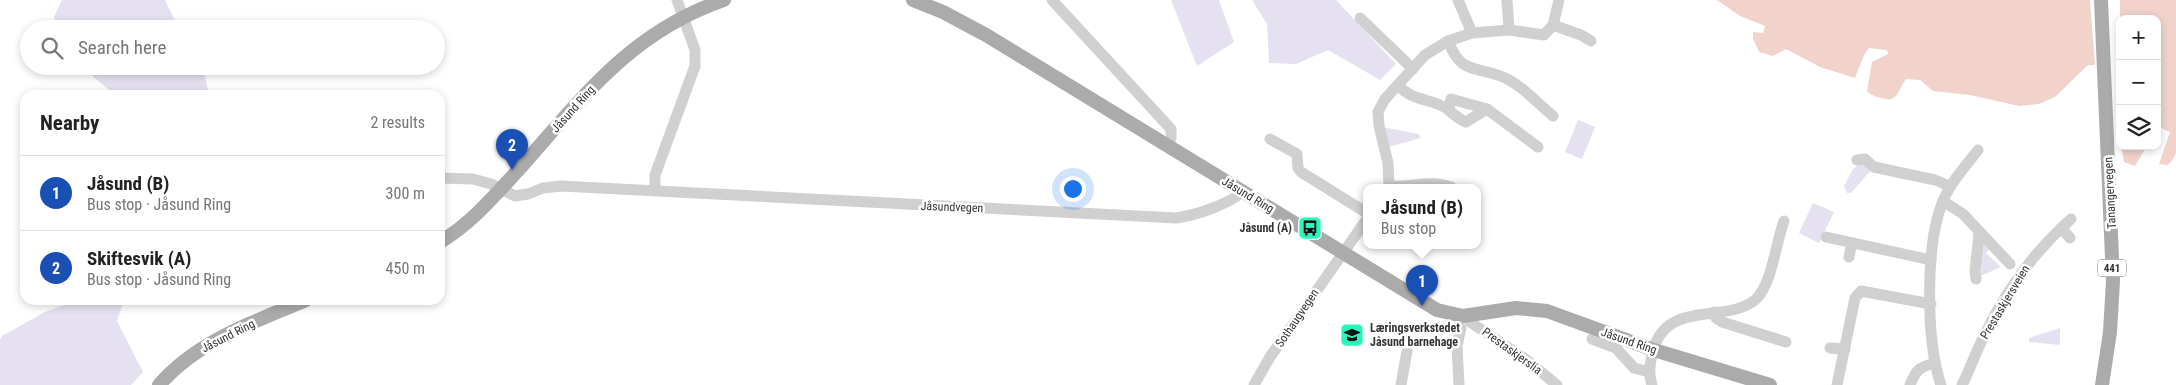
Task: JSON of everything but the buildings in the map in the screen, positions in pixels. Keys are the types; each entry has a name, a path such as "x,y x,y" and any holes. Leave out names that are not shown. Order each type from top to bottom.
{"main road":[{"name":"Jåsund Ring","path":"445,238 477,214 616,64 643,41 683,16 724,0"},
{"name":"Jåsund Ring","path":"913,0 943,12 978,31 1438,310 1469,316 1516,308 1547,311 1654,350 1770,385"},
{"name":"Tanangervegen","path":"2101,0 2112,262 2110,332 2102,385"},
{"name":"Jåsund Ring","path":"158,385 169,373 199,349 223,336 294,305"}],"street":[{"path":"655,190 655,175 695,66 695,50 677,0"},
{"path":"1052,0 1171,129 1171,138 1166,145"},
{"path":"1458,0 1472,33"},
{"path":"1507,0 1509,30"},
{"path":"1389,184 1386,150 1378,119 1385,99 1425,55 1448,41 1472,33 1509,30 1542,35 1548,32 1553,25 1559,0"},
{"path":"1360,18 1413,69"},
{"path":"1553,25 1581,35 1591,41"},
{"path":"1448,41 1454,55 1463,65 1478,72 1503,77 1553,116"},
{"path":"1398,85 1409,96 1440,105 1449,110 1458,119 1466,122 1471,121 1487,109"},
{"path":"1449,110 1451,99 1487,109 1538,147"},
{"path":"1270,139 1297,154 1298,168 1301,172 1363,211"},
{"path":"1941,385 1935,364 1931,304 1931,260 1943,201 1950,186 1978,150"},
{"path":"1857,160 1865,159 1874,167 1936,180 1950,186"},
{"name":"Jåsundvegen","path":"445,178 473,179 502,188 515,196 528,194 543,188 561,186 1176,218 1186,217 1227,201 1243,192"},
{"path":"1423,184 1436,182 1442,184"},
{"path":"1943,201 1963,214 1979,234 2010,264"},
{"name":"Prestaskjersveien","path":"1962,385 1984,334 2010,290 2031,260 2060,228 2071,219"},
{"path":"1652,385 1649,372 1654,350 1661,336 1676,322 1690,316 1746,305 1758,297 1765,284 1784,221"},
{"name":"Sothaugvegen","path":"1254,385 1270,357 1363,224"},
{"path":"2060,228 2070,238"},
{"path":"1976,279 1975,270 1979,234"},
{"path":"1826,237 1931,260"},
{"path":"1850,257 1852,243"},
{"path":"1837,385 1846,349 1855,298 1861,291 1931,304"},
{"path":"1714,312 1716,318 1722,322 1786,342"},
{"name":"Prestaskjerslia","path":"1469,316 1470,322 1524,358 1557,385"},
{"path":"1459,385 1457,346 1461,328"},
{"path":"1592,339 1616,348 1634,368 1649,372"},
{"path":"1830,348 1846,349"},
{"path":"1401,385 1407,352"},
{"path":"1910,385 1921,366 1935,364"}],"shaded area":[{"path":"62,0 165,0 175,20 55,20 54,17"},
{"path":"1171,0 1219,0 1234,42 1197,66"},
{"path":"1252,0 1336,0 1396,64 1380,80 1328,50 1296,64 1269,63 1267,24"},
{"path":"1717,0 2090,0 2095,65 2088,65 2055,97 2039,104 2019,106 1970,95 1933,91 1920,80 1906,79 1897,95 1894,98 1887,99 1870,94 1867,91 1872,62 1888,54 1887,50 1869,48 1864,55 1855,78 1820,67 1786,49 1773,56 1759,52 1753,39 1753,32 1763,33 1765,26 1740,16"},
{"path":"2114,0 2176,0 2176,153 2172,161 2167,165 2159,164 2170,132 2161,128 2161,15 2119,15"},
{"path":"92,75 204,75 208,90 108,90"},
{"path":"1578,120 1595,127 1582,159 1565,152"},
{"path":"1382,127 1419,134 1421,138 1389,147"},
{"path":"2122,150 2145,150 2135,166 2124,162"},
{"path":"1863,162 1872,169 1851,193 1847,193 1844,186 1853,169"},
{"path":"1813,203 1834,212 1819,243 1799,233"},
{"path":"1983,244 1991,247 1986,253 2001,267 1981,275 1980,248"},
{"path":"64,305 122,305 117,321 143,372 131,385 0,385 0,340 2,336 45,312"},
{"path":"2060,328 2060,345 2029,342 2029,338"}],"pier":[{"path":"2112,0 2120,0 2120,15 2116,15 2116,125"}],"place":[{"name":"Skiftesvik (A)","path":"512,170"},
{"name":"Jåsund (A)","path":"1310,228"},
{"name":"Jåsund (B)","path":"1422,306"},
{"name":"Læringsverkstedet Jåsund barnehage","path":"1352,335"}]}
